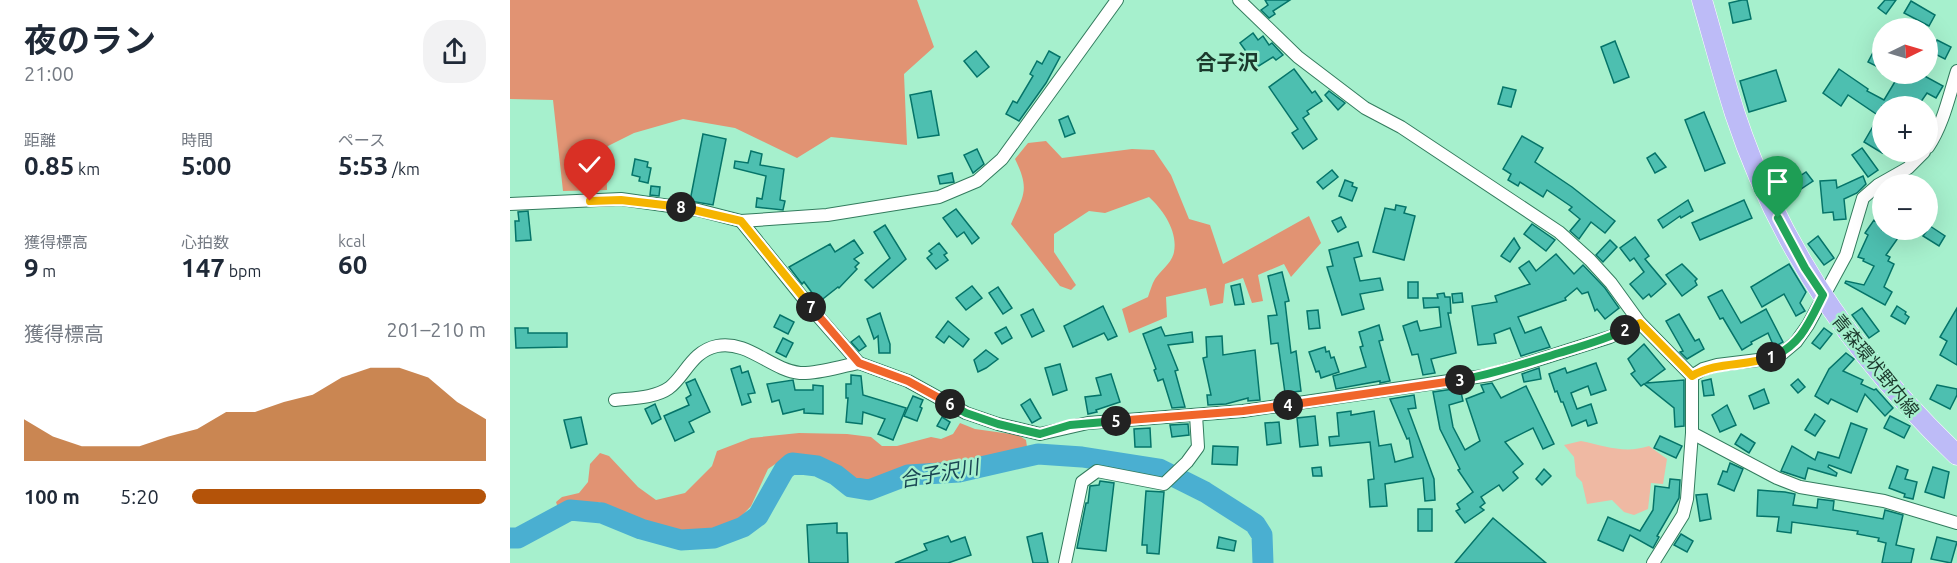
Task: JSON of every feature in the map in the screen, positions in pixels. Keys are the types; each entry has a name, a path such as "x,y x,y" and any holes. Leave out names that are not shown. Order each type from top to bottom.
{"main road":[{"name":"青森環状野内線","path":"1702,0 1736,115 1757,172 1805,268 1836,318 1906,405 1957,455"}],"street":[{"path":"510,204 621,200 698,210 741,221 827,215 939,197 977,181 1002,159 1117,0"},
{"path":"1239,0 1298,57 1365,108 1401,127 1559,232 1611,283 1640,323 1692,376 1692,433 1687,499 1683,515 1653,563"},
{"path":"1938,125 1957,71"},
{"path":"1692,376 1703,369 1717,365 1766,359 1783,353 1796,342 1808,325 1846,255 1863,198 1878,185 1908,168 1914,162"},
{"path":"741,221 859,363 908,381 966,413 998,424 1040,434 1088,423 1196,415 1319,401 1490,375 1593,343 1640,323"},
{"path":"615,400 639,397 669,387 687,365 705,351 717,346 735,346 780,366 800,372 859,363"},
{"path":"1065,563 1082,482 1097,471 1164,484 1168,482 1198,447 1196,415"},
{"path":"1692,433 1777,478 1800,487 1884,501 1957,523"}],"shaded area":[{"path":"510,0 917,0 934,47 904,74 907,145 831,137 797,158 735,128 683,119 634,133 606,147 607,190 563,191 553,100 510,99"},
{"path":"1046,141 1062,158 1132,149 1154,150 1171,175 1189,219 1210,225 1223,264 1309,216 1321,243 1291,277 1284,264 1258,275 1263,301 1252,303 1243,278 1225,284 1223,303 1210,306 1206,288 1166,297 1167,317 1129,333 1122,309 1148,297 1155,279 1173,256 1175,244 1172,229 1149,197 1105,213 1089,211 1054,234 1054,252 1076,285 1071,290 1060,286 1011,224 1024,192 1023,178 1015,159 1028,143"},
{"path":"960,423 975,429 1018,435 1026,440 1027,447 1004,455 897,475 873,486 852,483 824,460 790,454 768,469 751,506 737,521 716,528 677,533 646,526 599,502 558,508 556,502 562,497 579,493 588,482 590,464 600,453 609,456 638,487 656,500 685,493 712,466 717,451 751,438 799,433 847,434 871,437 882,446 897,446 931,437 941,439 953,434"},
{"path":"1581,441 1623,449 1649,446 1667,459 1663,484 1651,483 1648,509 1634,515 1624,512 1612,500 1587,504 1582,482 1576,476 1574,457 1564,445"}],"building":[{"path":"1265,0 1290,0 1273,11 1275,14 1269,18 1261,10 1268,5"},
{"path":"1747,0 1751,19 1733,23 1729,3"},
{"path":"1885,0 1896,0 1886,14 1878,8"},
{"path":"1911,1 1935,15 1933,18 1914,18 1904,13"},
{"path":"1253,33 1258,40 1263,36 1269,45 1272,43 1283,55 1276,60 1273,57 1254,69 1248,59 1250,57 1240,43"},
{"path":"1938,40 1951,47 1945,59 1938,56"},
{"path":"1615,41 1629,77 1614,83 1601,47"},
{"path":"976,51 989,67 977,77 964,61"},
{"path":"1049,51 1060,57 1046,83 1019,121 1006,114 1013,101 1017,103 1033,76 1030,74 1037,61 1042,64"},
{"path":"1294,69 1312,93 1315,91 1322,101 1307,111 1309,114 1303,118 1317,139 1303,149 1292,133 1298,129 1269,87"},
{"path":"1839,69 1876,96 1872,96 1872,111 1848,95 1841,106 1823,93"},
{"path":"1776,70 1786,101 1749,112 1740,81"},
{"path":"1938,83 1943,86 1937,96 1927,93 1925,96 1886,96 1894,84"},
{"path":"1503,87 1516,90 1511,107 1498,104"},
{"path":"931,91 939,135 918,138 910,95"},
{"path":"1329,91 1345,103 1338,110 1325,95"},
{"path":"1704,112 1725,163 1705,171 1685,120"},
{"path":"1068,116 1075,133 1065,137 1059,120"},
{"path":"1872,128 1872,147 1864,142"},
{"path":"703,134 726,139 713,205 690,201"},
{"path":"1522,136 1543,148 1535,162 1572,187 1615,221 1605,233 1591,222 1579,239 1570,231 1580,219 1569,210 1572,207 1547,190 1543,197 1520,182 1518,186 1508,180 1511,174 1503,169"},
{"path":"1862,148 1878,170 1868,177 1852,155"},
{"path":"977,149 984,164 973,173 964,155"},
{"path":"751,151 762,154 760,165 784,169 780,200 785,201 783,210 756,207 757,198 762,199 766,176 734,168 735,161 748,163"},
{"path":"1655,153 1666,167 1655,173 1647,158"},
{"path":"635,159 648,162 647,167 651,168 648,183 639,181 640,177 632,175"},
{"path":"1332,170 1338,177 1323,189 1317,182"},
{"path":"1806,172 1813,181 1798,191 1791,182"},
{"path":"952,173 954,182 940,184 938,176"},
{"path":"1863,176 1866,184 1857,193 1844,199 1846,219 1834,220 1833,212 1823,213 1820,181 1836,180 1837,188"},
{"path":"1345,180 1353,183 1352,186 1357,188 1352,201 1339,196"},
{"path":"651,186 660,187 659,196 650,195"},
{"path":"1688,200 1693,211 1681,218 1680,216 1663,228 1658,220"},
{"path":"1744,200 1752,218 1700,240 1692,223"},
{"path":"1396,205 1406,207 1404,213 1415,216 1404,260 1373,252 1385,208 1395,210"},
{"path":"956,209 979,238 972,244 964,232 957,237 943,218"},
{"path":"528,211 531,240 516,241 515,221 519,221 518,212"},
{"path":"1341,217 1346,227 1338,232 1332,221"},
{"path":"1872,223 1872,240 1897,240 1886,255 1890,257 1888,261 1894,264 1884,287 1892,292 1885,305 1845,283 1846,281 1864,285 1874,266 1858,257 1868,235 1865,233"},
{"path":"1532,224 1555,240 1546,251 1524,234"},
{"path":"885,225 906,259 873,288 865,280 890,258 874,232"},
{"path":"1938,231 1945,236 1939,246 1929,240 1938,240"},
{"path":"1818,236 1834,258 1824,265 1808,244"},
{"path":"1635,237 1649,256 1645,259 1666,284 1651,297 1649,294 1643,299 1630,284 1644,272 1634,258 1630,261 1620,248"},
{"path":"1514,238 1520,248 1510,262 1501,256"},
{"path":"854,240 863,253 854,259 859,263 855,267 857,269 839,288 819,302 789,267 830,244 835,252"},
{"path":"1610,240 1617,247 1603,262 1596,255"},
{"path":"1358,242 1362,256 1354,258 1360,281 1380,278 1383,290 1360,294 1364,309 1342,315 1327,267 1333,266 1329,250"},
{"path":"939,243 947,253 944,255 948,260 936,269 927,258 932,254 929,251"},
{"path":"1556,254 1574,274 1583,265 1605,288 1619,308 1605,319 1597,309 1595,311 1588,292 1582,294 1577,288 1565,298 1566,300 1518,317 1525,333 1541,327 1550,347 1521,356 1510,328 1494,334 1496,343 1478,345 1472,306 1497,302 1495,296 1530,284 1519,268 1529,261 1536,271"},
{"path":"1682,264 1697,279 1695,281 1697,285 1682,296 1666,275"},
{"path":"1789,264 1806,292 1800,303 1805,311 1796,316 1784,294 1762,307 1751,287"},
{"path":"1282,272 1289,301 1285,302 1291,353 1296,351 1301,391 1285,393 1278,343 1271,344 1268,316 1277,315 1268,276"},
{"path":"1408,282 1418,282 1418,298 1408,298"},
{"path":"1240,284 1244,304 1235,305 1231,286"},
{"path":"972,286 982,298 966,310 956,298"},
{"path":"998,287 1012,308 1003,314 989,293"},
{"path":"1722,290 1741,323 1766,309 1783,342 1774,347 1768,333 1742,350 1708,297"},
{"path":"1444,293 1445,297 1450,297 1451,313 1448,313 1456,353 1431,359 1435,373 1423,375 1418,354 1412,355 1403,326 1417,321 1420,331 1441,327 1439,307 1424,308 1423,298 1438,298 1437,294"},
{"path":"1462,293 1463,302 1453,303 1452,294"},
{"path":"1103,306 1117,336 1108,340 1104,333 1073,347 1064,326"},
{"path":"1897,306 1909,317 1905,324 1891,316"},
{"path":"1862,308 1879,331 1869,338 1852,315"},
{"path":"1957,308 1957,365 1940,355 1947,341 1940,337"},
{"path":"1033,309 1044,331 1032,337 1021,315"},
{"path":"1318,310 1320,328 1309,329 1307,311"},
{"path":"880,313 890,344 890,353 879,353 878,336 874,339 867,319"},
{"path":"1679,314 1695,341 1699,339 1704,349 1687,359 1680,352 1683,351 1666,321"},
{"path":"780,315 794,322 788,334 774,327"},
{"path":"948,321 969,339 963,347 949,336 944,343 936,337"},
{"path":"1379,325 1383,340 1379,341 1390,381 1336,389 1333,376 1366,367 1360,347 1363,346 1359,332"},
{"path":"1006,327 1012,338 1002,344 995,333"},
{"path":"1161,327 1165,336 1192,332 1193,342 1168,345 1178,370 1175,371 1185,407 1172,408 1163,379 1158,381 1143,334"},
{"path":"515,328 528,328 528,333 567,333 567,347 516,348"},
{"path":"1824,328 1832,334 1820,349 1812,343"},
{"path":"859,336 866,346 859,351 851,342"},
{"path":"1222,336 1223,355 1255,350 1260,400 1248,401 1248,398 1226,404 1208,405 1207,395 1211,395 1203,358 1207,357 1206,337"},
{"path":"783,338 793,343 786,357 776,352"},
{"path":"1644,344 1665,369 1646,383 1684,380 1684,426 1675,427 1674,408 1644,384 1641,386 1631,374 1635,371 1628,359"},
{"path":"1325,347 1331,358 1334,357 1339,372 1321,378 1319,371 1316,372 1309,352"},
{"path":"986,350 998,359 978,372 974,360"},
{"path":"1846,353 1854,359 1843,371 1863,380 1861,384 1876,389 1893,408 1885,416 1865,394 1857,412 1831,399 1828,404 1815,396 1829,369"},
{"path":"1596,363 1606,390 1591,395 1588,386 1571,393 1577,409 1591,404 1597,423 1588,426 1586,420 1572,426 1549,374 1565,368 1567,373"},
{"path":"1060,364 1067,390 1053,395 1045,368"},
{"path":"740,366 742,373 748,371 755,393 748,394 751,402 742,405 731,369"},
{"path":"1539,368 1541,379 1524,382 1522,374"},
{"path":"1111,374 1120,402 1088,414 1085,397 1101,395 1096,378"},
{"path":"851,375 861,376 863,395 906,408 893,440 878,434 885,419 863,412 862,424 846,422 848,398 846,398 846,384 851,384"},
{"path":"695,379 710,412 689,422 694,432 675,441 664,416 689,405 686,398 691,395 686,383"},
{"path":"1711,379 1714,395 1704,396 1702,381"},
{"path":"1798,379 1805,387 1798,393 1791,385"},
{"path":"793,380 795,390 813,390 813,385 823,386 823,414 804,413 804,409 783,414 779,400 772,402 767,384"},
{"path":"1492,383 1501,398 1526,386 1554,444 1543,449 1533,428 1505,442 1523,464 1513,472 1518,478 1503,491 1499,485 1481,497 1485,503 1480,507 1484,510 1465,523 1456,511 1460,509 1457,504 1473,492 1458,470 1460,469 1440,429 1433,392 1460,388 1463,401 1449,405 1453,427 1465,450 1480,441 1466,399 1484,392 1481,385"},
{"path":"1937,385 1957,389 1957,395 1950,409 1930,399"},
{"path":"1764,389 1769,403 1754,409 1749,396"},
{"path":"1414,395 1416,408 1408,409 1434,479 1435,500 1425,501 1423,478 1385,484 1387,506 1370,507 1368,480 1374,479 1370,442 1330,446 1329,437 1339,436 1337,413 1351,411 1351,415 1374,411 1379,446 1391,444 1395,462 1413,457 1409,438 1407,439 1390,399"},
{"path":"913,396 923,400 917,421 904,416"},
{"path":"1030,399 1041,418 1032,423 1021,405"},
{"path":"655,404 661,419 652,424 645,409"},
{"path":"1727,405 1736,425 1720,432 1712,415"},
{"path":"1815,414 1825,421 1815,436 1805,430"},
{"path":"1315,416 1318,445 1300,447 1297,418"},
{"path":"1890,416 1910,426 1904,438 1884,428"},
{"path":"581,417 587,444 571,448 564,420"},
{"path":"942,417 950,422 946,430 937,426"},
{"path":"1279,422 1281,443 1267,445 1265,423"},
{"path":"1851,423 1867,429 1851,473 1829,465 1828,467 1837,473 1836,476 1808,468 1805,479 1781,471 1792,446 1815,460 1818,452 1839,458"},
{"path":"1188,424 1189,435 1172,437 1170,425"},
{"path":"1150,428 1151,447 1135,447 1134,429"},
{"path":"1741,434 1755,443 1749,453 1735,444"},
{"path":"1660,436 1682,446 1676,458 1654,448"},
{"path":"1213,446 1238,447 1237,465 1212,464"},
{"path":"1730,463 1743,469 1734,491 1718,484 1723,471 1727,472"},
{"path":"1897,466 1908,470 1905,479 1917,482 1913,499 1904,497 1905,494 1889,488"},
{"path":"1321,467 1322,476 1313,476 1312,468"},
{"path":"1933,467 1949,472 1944,498 1925,492"},
{"path":"1544,469 1551,476 1542,485 1536,479"},
{"path":"1670,479 1680,480 1679,498 1657,536 1659,537 1653,548 1630,535 1623,551 1598,540 1608,517 1640,531 1653,510 1655,486 1669,488"},
{"path":"1100,481 1114,483 1106,551 1077,548 1090,486 1099,485"},
{"path":"1758,490 1795,494 1793,505 1817,508 1818,499 1834,501 1833,510 1883,519 1885,510 1903,515 1896,545 1914,549 1911,563 1882,563 1886,543 1878,541 1879,538 1857,534 1858,531 1792,522 1791,533 1777,531 1779,517 1757,516"},
{"path":"1146,491 1164,492 1159,554 1147,553 1147,545 1142,545"},
{"path":"1707,494 1711,519 1700,521 1696,495"},
{"path":"1418,509 1432,509 1432,531 1418,531"},
{"path":"1493,518 1546,563 1455,563"},
{"path":"837,523 837,533 847,533 848,563 809,563 807,525"},
{"path":"1042,533 1048,563 1033,563 1027,537"},
{"path":"1681,534 1693,541 1687,552 1674,545"},
{"path":"948,536 951,542 965,537 971,555 948,563 895,563 927,550 924,544"},
{"path":"1219,537 1236,541 1234,551 1217,548"},
{"path":"1937,537 1957,542 1951,563 1931,559"}],"waterway":[{"name":"合子沢川","path":"510,538 518,538 570,510 602,513 641,529 681,540 714,538 743,527 758,516 784,470 792,463 817,466 836,475 851,487 869,490 908,475 959,472 1038,454 1082,457 1159,469 1205,492 1255,524 1262,535 1263,563"}],"district":[{"name":"合子沢","path":"1227,62"}],"route":[{"path":"590,201 621,200 698,210 741,221 859,363 908,381 966,413 998,424 1040,434 1053,432 1070,425 1243,411 1490,375 1576,349 1640,323 1692,376 1703,369 1717,365 1766,359 1783,353 1796,342 1808,325 1823,295 1805,268 1778,218"}]}
